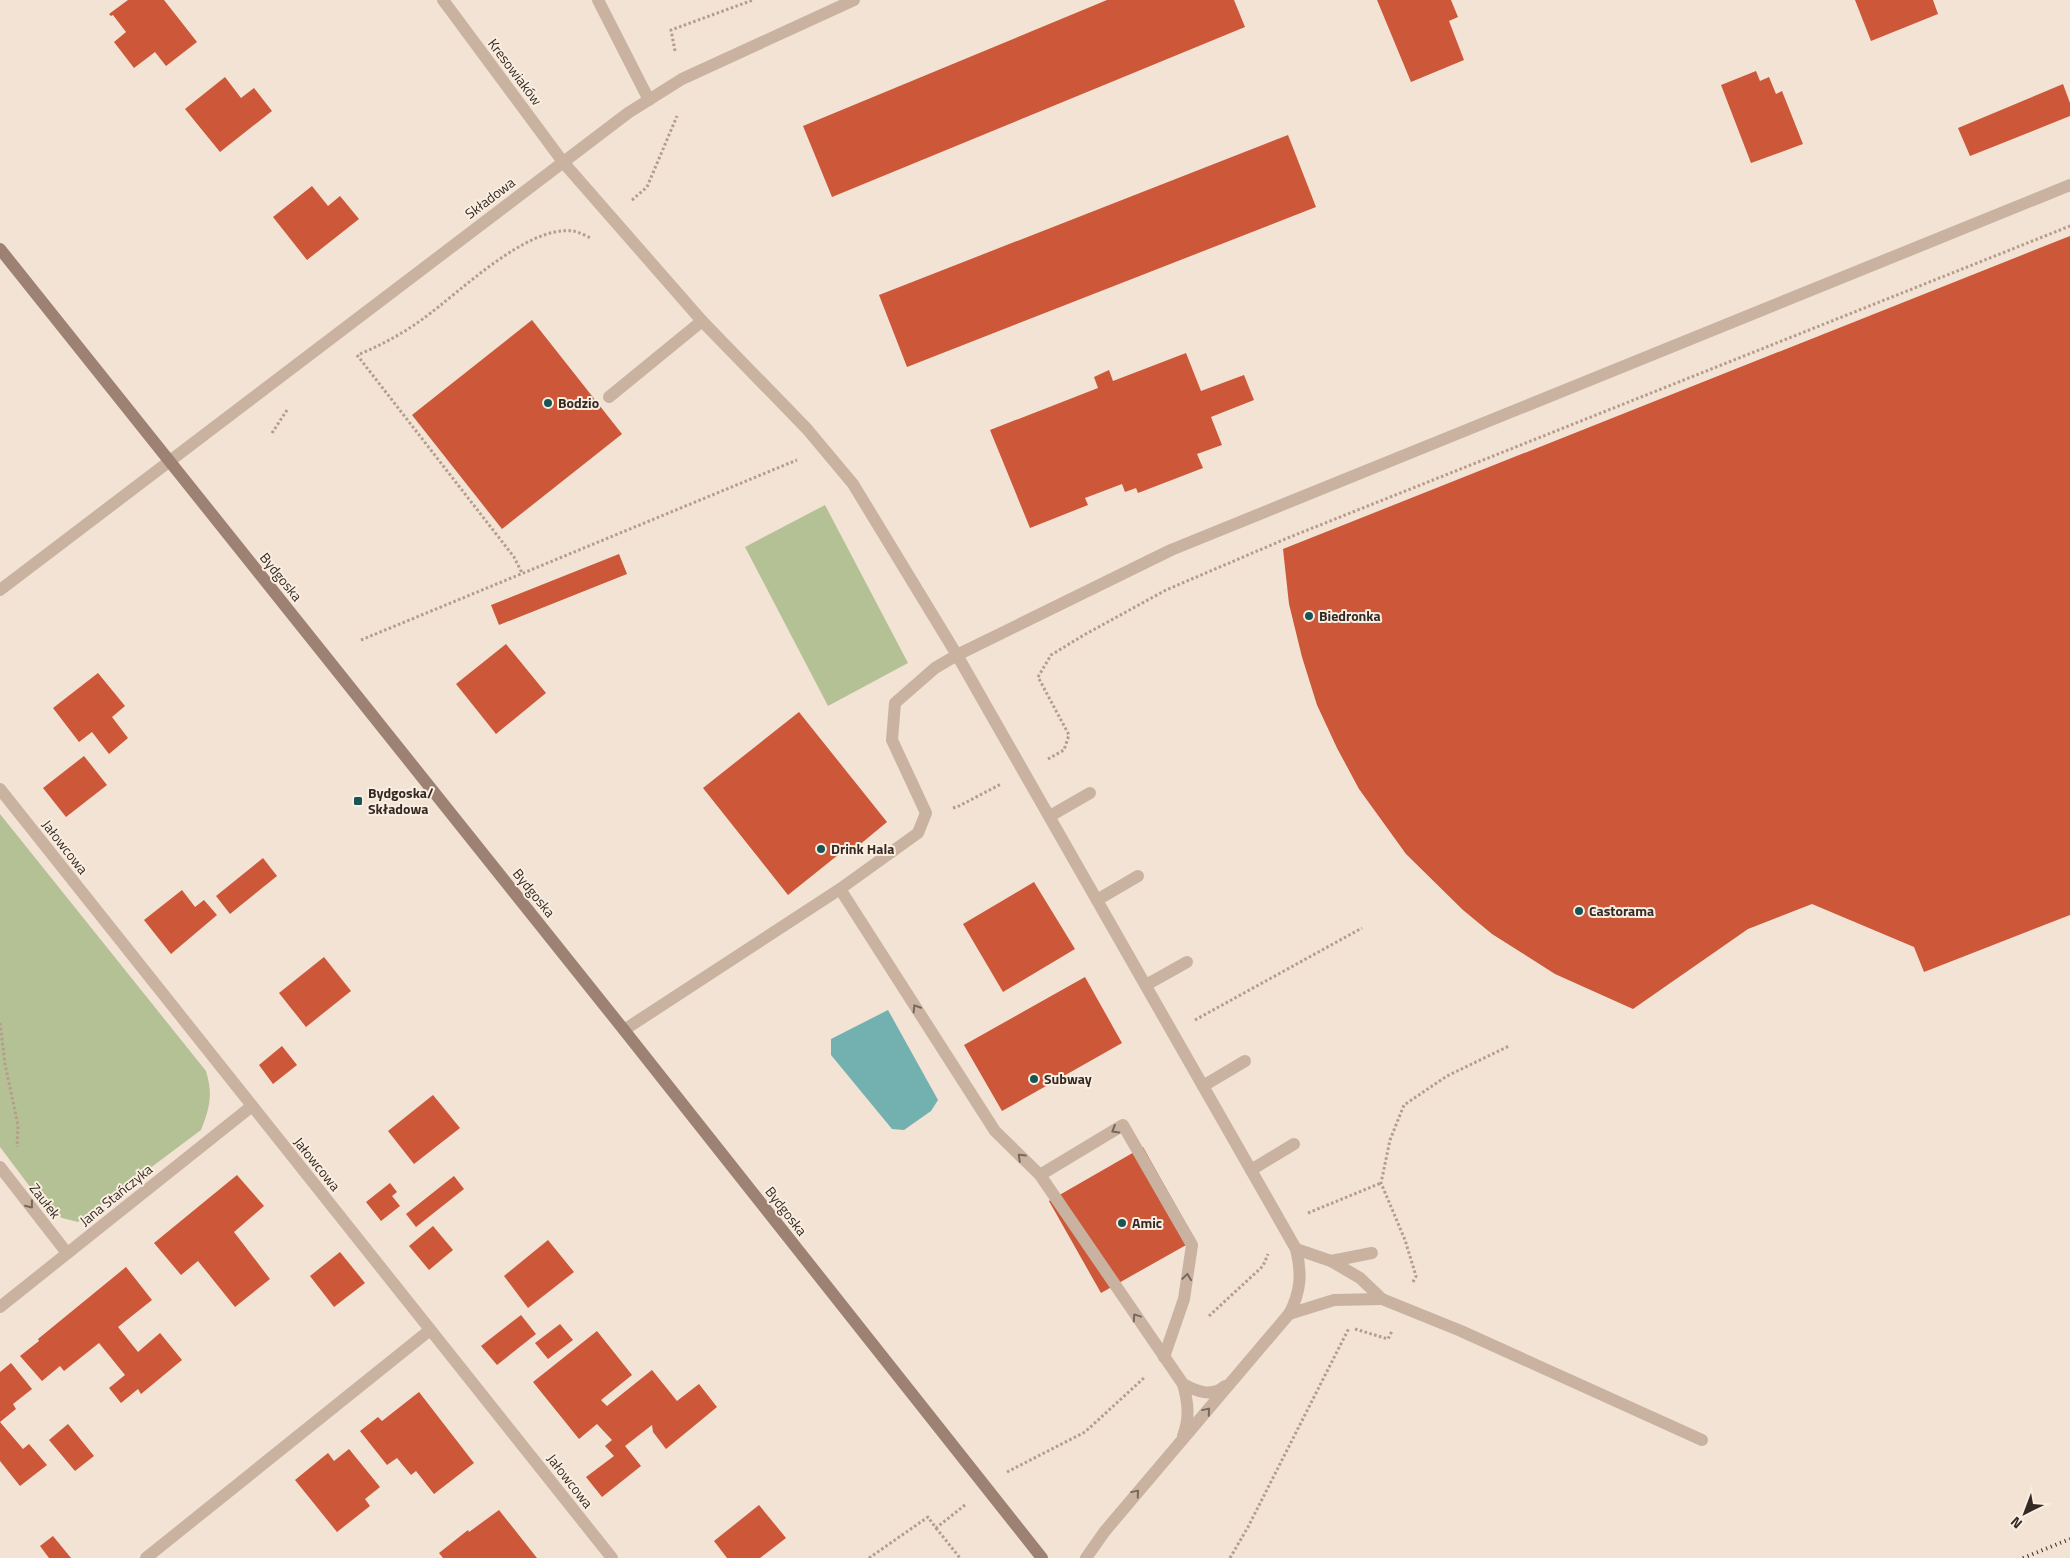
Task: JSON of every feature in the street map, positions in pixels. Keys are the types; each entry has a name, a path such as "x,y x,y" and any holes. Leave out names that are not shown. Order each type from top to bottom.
{"street":[{"name":"Kresowiaków","path":"443,0 563,162 702,321 824,449 853,484 957,655 1296,1249 1300,1272 1299,1290 1289,1314"},
{"path":"598,0 649,100"},
{"name":"Składowa","path":"170,461 628,113 682,79 854,0"},
{"path":"624,1030 840,888 918,833 926,813 892,740 895,702 935,668 957,655 1170,550 2070,185"},
{"name":"Bydgoska","path":"0,250 624,1030 1042,1558"},
{"path":"609,397 702,321"},
{"path":"0,590 170,461"},
{"name":"Jałowcowa","path":"0,789 612,1558"},
{"path":"1050,816 1090,793"},
{"path":"1097,900 1138,876"},
{"path":"840,888 995,1131 1040,1175 1183,1384 1188,1404 1186,1428 1180,1442"},
{"path":"1146,985 1187,962"},
{"path":"1203,1086 1245,1061"},
{"name":"Jana Stańczyka","path":"0,1307 252,1106"},
{"path":"1040,1175 1123,1125 1192,1245 1184,1299 1164,1357"},
{"path":"1251,1170 1294,1144"},
{"name":"Zaułek","path":"2,1169 67,1253"},
{"path":"1296,1249 1331,1262 1360,1278 1382,1299 1461,1331 1702,1440"},
{"path":"1331,1262 1372,1253"},
{"path":"1086,1558 1105,1531 1289,1314 1334,1300 1382,1299"},
{"path":"146,1558 430,1330"},
{"path":"1183,1384 1200,1393 1221,1390 1233,1380"}],"path":[{"path":"590,238 647,186 679,112 690,104 682,79 671,30 753,0"},
{"path":"926,813 959,806 1064,750 1069,735 1038,677 1051,656 1084,635 1166,590 1290,536 2070,226"},
{"path":"357,355 514,557 522,573"},
{"path":"361,640 824,449"},
{"path":"1174,1033 1362,928"},
{"path":"0,1023 5,1064 18,1125 19,1144 13,1158 2,1169"},
{"path":"1282,1223 1381,1183"},
{"path":"936,1528 969,1502"},
{"path":"869,1558 928,1517 960,1558"}],"green space":[{"path":"825,505 908,663 828,706 745,547"},
{"path":"0,814 206,1071 208,1079 210,1101 201,1130 78,1222 62,1218 46,1208 0,1147"}],"water":[{"path":"888,1010 938,1100 931,1111 904,1130 892,1129 831,1055 831,1039"}],"building":[{"path":"128,0 164,0 197,42 166,66 155,52 134,68 114,42 126,32 113,15 109,14"},
{"path":"1107,0 1234,0 1245,27 832,197 803,126"},
{"path":"1377,0 1451,0 1458,17 1449,21 1464,60 1411,82"},
{"path":"1855,0 1933,0 1938,14 1871,41"},
{"path":"1756,71 1760,81 1769,77 1776,94 1782,91 1803,144 1751,163 1721,85"},
{"path":"225,77 241,98 254,88 272,111 220,152 185,109"},
{"path":"2063,84 2070,103 2070,116 1970,156 1958,128"},
{"path":"1288,135 1316,207 907,367 879,295"},
{"path":"312,186 328,206 340,196 359,219 307,260 273,217"},
{"path":"2070,236 2070,915 1924,972 1914,947 1812,904 1748,929 1633,1009 1555,974 1492,934 1463,910 1406,854 1359,789 1317,705 1302,657 1289,604 1283,549"},
{"path":"532,320 622,434 502,529 412,415"},
{"path":"1186,353 1201,391 1244,375 1254,400 1211,417 1222,445 1197,454 1203,468 1138,493 1136,488 1125,492 1122,484 1085,498 1088,505 1030,528 990,430 1098,388 1094,377 1109,370 1113,381"},
{"path":"619,554 627,574 499,625 491,605"},
{"path":"506,644 546,693 496,734 456,684"},
{"path":"98,673 125,706 112,717 128,738 109,754 92,732 79,742 53,708"},
{"path":"799,712 887,822 852,851 848,847 788,895 703,788"},
{"path":"84,756 107,785 66,817 43,788"},
{"path":"263,858 277,876 230,914 216,896"},
{"path":"1034,882 1075,949 1003,992 963,924"},
{"path":"182,890 195,907 204,900 217,915 171,954 144,920"},
{"path":"324,957 351,991 306,1027 279,993"},
{"path":"1085,977 1122,1043 1002,1111 964,1045"},
{"path":"282,1046 297,1065 273,1084 259,1065"},
{"path":"433,1095 460,1128 414,1164 388,1131"},
{"path":"1143,1147 1195,1240 1101,1293 1049,1201"},
{"path":"237,1175 264,1206 234,1232 270,1279 235,1307 198,1261 181,1275 154,1243"},
{"path":"454,1176 464,1189 416,1227 406,1214"},
{"path":"390,1183 397,1192 392,1196 400,1206 381,1221 366,1202"},
{"path":"433,1226 453,1250 429,1270 409,1246"},
{"path":"548,1240 574,1272 528,1308 504,1276"},
{"path":"340,1252 365,1283 334,1307 310,1276"},
{"path":"126,1267 152,1300 118,1327 138,1352 160,1333 182,1360 141,1394 138,1389 121,1403 109,1388 125,1375 99,1343 64,1371 60,1366 42,1381 20,1356"},
{"path":"521,1315 536,1334 497,1365 481,1346"},
{"path":"560,1324 573,1340 548,1359 535,1343"},
{"path":"597,1331 632,1375 601,1400 607,1406 652,1370 677,1401 699,1384 717,1407 666,1449 653,1432 652,1425 625,1446 641,1466 602,1497 586,1477 614,1456 605,1446 612,1440 597,1424 579,1439 533,1382"},
{"path":"11,1363 32,1389 13,1404 16,1409 0,1422 0,1372"},
{"path":"419,1392 474,1463 434,1494 416,1471 411,1475 397,1458 387,1465 360,1431 378,1417 382,1421"},
{"path":"0,1422 23,1449 29,1444 47,1465 20,1486 0,1461"},
{"path":"68,1424 94,1456 75,1471 49,1440"},
{"path":"349,1449 380,1487 365,1499 370,1506 337,1532 295,1480 328,1453 334,1461"},
{"path":"759,1505 786,1538 760,1558 727,1558 714,1541"},
{"path":"499,1510 537,1558 443,1558 439,1553 468,1530 469,1532"},
{"path":"53,1536 71,1558 49,1558 40,1546"}],"railway":[{"path":"2023,1558 2070,1539"}],"place":[{"name":"Bodzio","path":"548,403"},
{"name":"Biedronka","path":"1309,616"},
{"name":"Bydgoska/ Składowa","path":"358,801"},
{"name":"Drink Hala","path":"821,849"},
{"name":"Castorama","path":"1579,911"},
{"name":"Subway","path":"1034,1079"},
{"name":"Amic","path":"1122,1223"}]}
